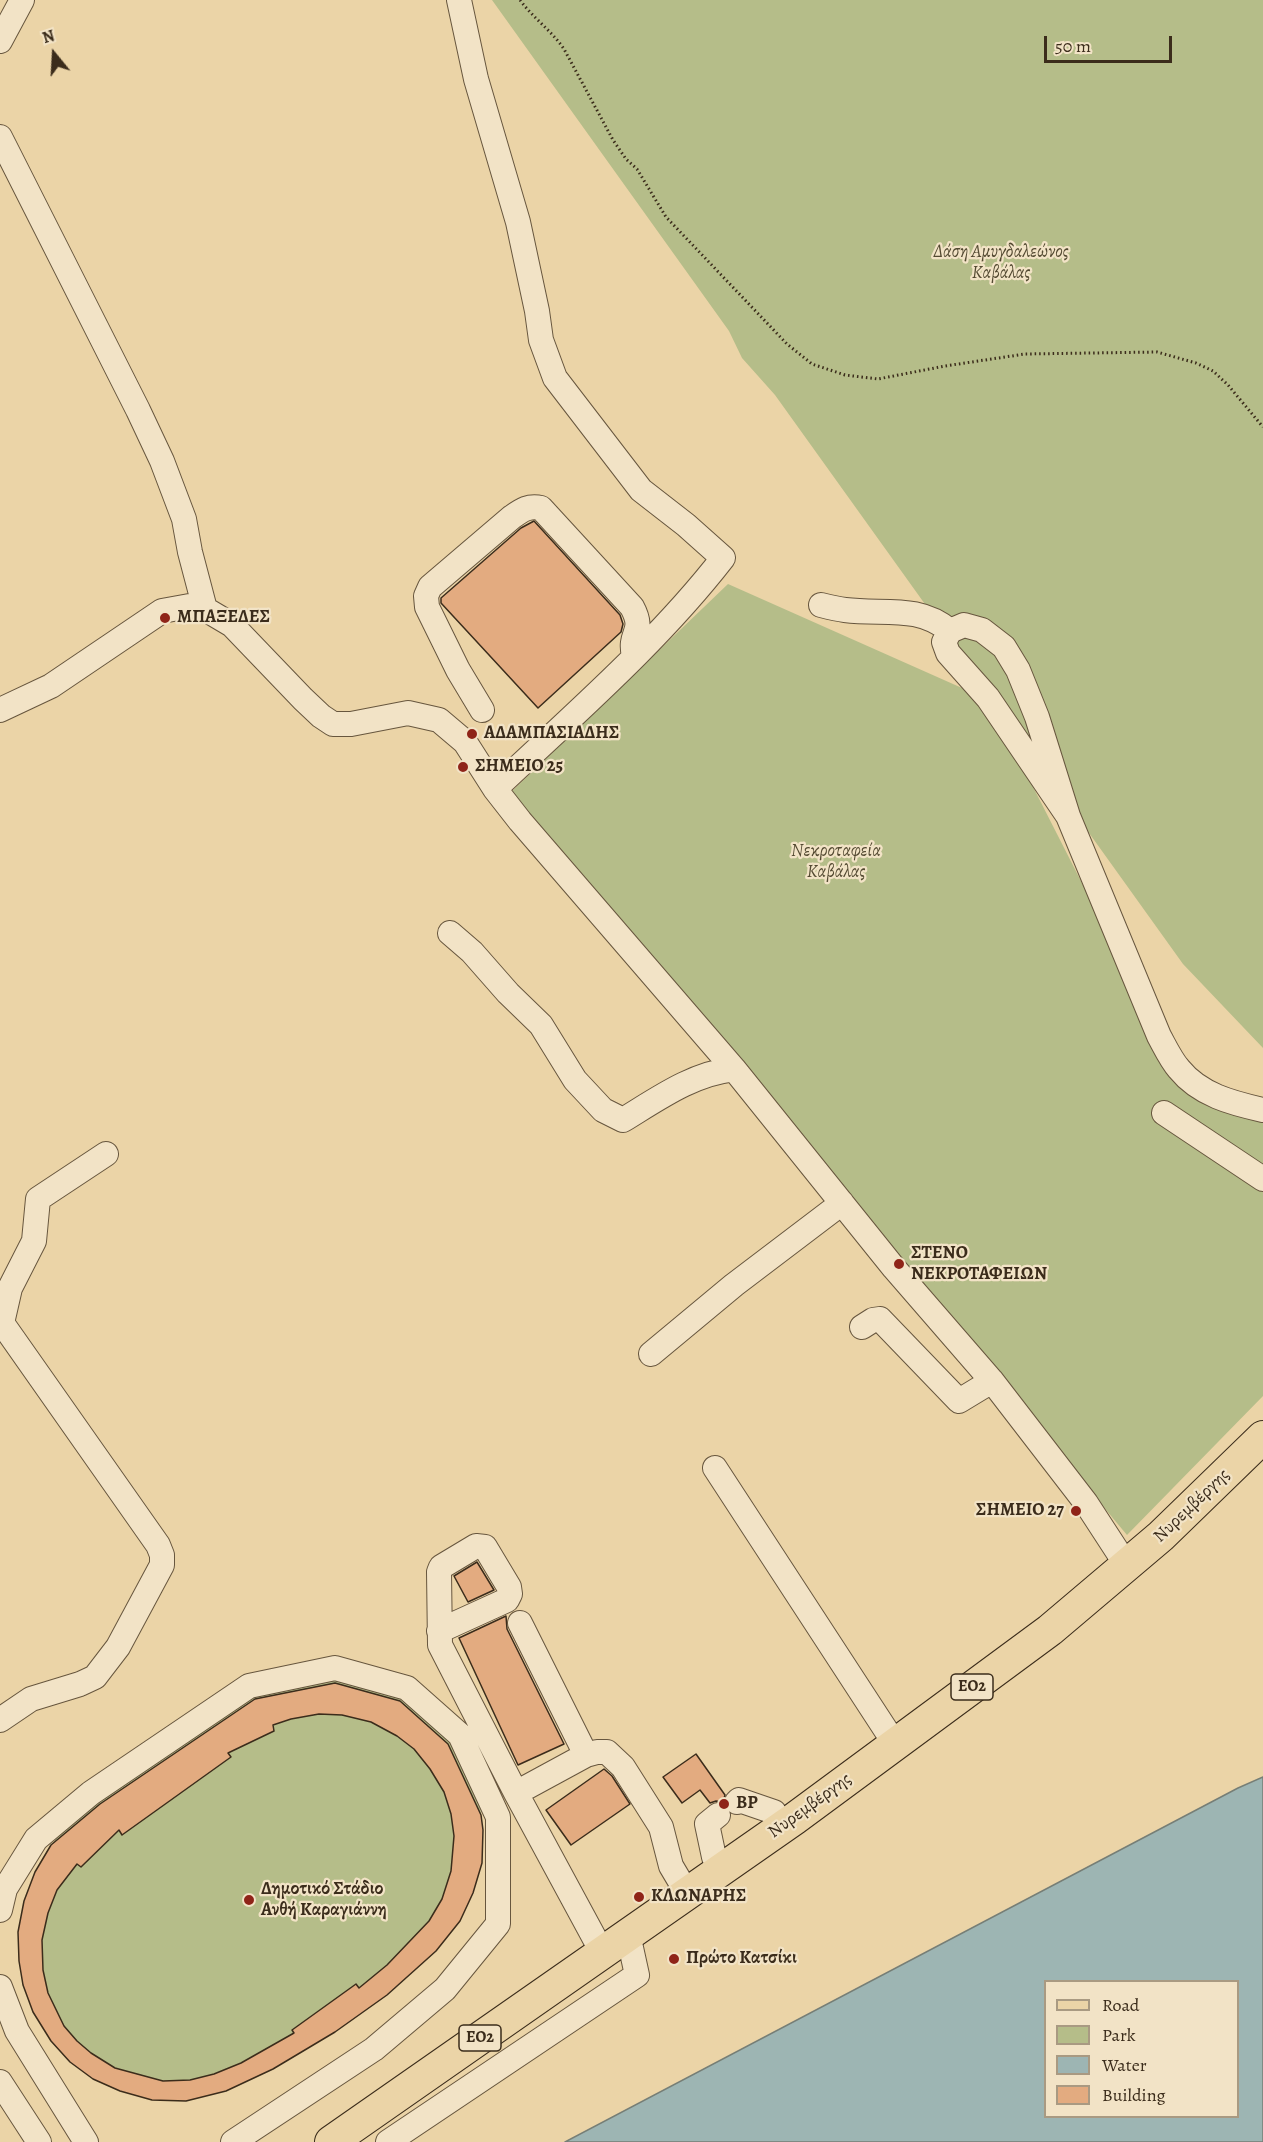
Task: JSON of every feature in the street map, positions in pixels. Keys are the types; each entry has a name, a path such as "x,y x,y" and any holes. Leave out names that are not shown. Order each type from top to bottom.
{"main road":[{"name":"Νυρεμβέργης","path":"331,2142 794,1819 1050,1630 1161,1536 1263,1437"}],"street":[{"path":"0,41 22,0"},
{"path":"459,0 479,91 518,222 541,340 555,378 641,490 723,558 701,586 634,656 495,789"},
{"path":"0,137 162,461 184,519 189,552 205,609"},
{"path":"482,710 458,670 427,607 426,596 430,587 523,509 533,506 541,508 632,607 638,618 639,627 633,638 634,656"},
{"path":"0,710 51,686 162,611 195,605 232,626 303,699 333,724 351,724 408,713 439,720 465,742 495,789 734,1069 894,1268 992,1381 1086,1503 1127,1566"},
{"path":"821,605 846,610 915,613 939,622 950,631"},
{"path":"1068,816 988,698 948,653 944,642 950,631 964,625 982,630 1004,647 1018,670 1037,717 1068,816 1159,1036 1179,1069 1201,1089 1231,1102 1263,1110"},
{"path":"450,933 472,952 508,993 541,1025 575,1080 603,1110 623,1120 679,1086 712,1071 734,1069"},
{"path":"1164,1113 1263,1179"},
{"path":"0,1720 32,1699 95,1677 118,1647 162,1565 162,1555 158,1545 2,1323 10,1288 34,1241 38,1199 106,1154"},
{"path":"651,1354 734,1285 843,1203"},
{"path":"862,1327 880,1318 959,1401 992,1381"},
{"path":"715,1468 895,1744"},
{"path":"520,1623 586,1755"},
{"path":"439,1631 440,1645 446,1659 603,1952"},
{"path":"0,1910 5,1889 36,1839 91,1793 249,1686 335,1668 407,1688 460,1735 498,1817 498,1924 445,1989 374,2049 233,2142"},
{"path":"516,1792 586,1755 607,1752 623,1767 661,1827 671,1866 687,1893"},
{"path":"714,1857 707,1824 727,1808 739,1800 774,1812"},
{"path":"388,2142 637,1975 628,1934"},
{"path":"0,1987 17,2031 86,2142"},
{"path":"0,2082 39,2142"}],"path":[{"path":"520,0 526,9 555,36 564,49 613,140 626,159 637,169 666,217 787,344 812,364 844,375 878,379 1025,354 1156,352 1196,363 1213,371 1228,385 1263,427"}],"green space":[{"name":"Δάση Αμυγδαλεώνος Καβάλας","path":"492,0 1263,0 1263,1048 1183,964 775,395 742,358 729,331"},
{"name":"Νεκροταφεία Καβάλας","path":"728,584 971,692 1001,724 1168,1052 1178,1077 1263,1112 1263,1396 1127,1535 508,795"},
{"path":"341,1679 371,1685 400,1699 430,1717 453,1744 479,1799 483,1830 482,1863 473,1893 460,1921 436,1951 387,1995 335,2032 273,2069 226,2091 186,2101 120,2091 93,2079 70,2062 51,2041 33,2012 23,1985 18,1932 24,1901 35,1872 51,1844 97,1798 252,1695"}],"water":[{"path":"1263,1777 1263,2142 565,2142 1238,1788"}],"building":[{"path":"534,521 620,615 623,624 621,632 538,708 441,603 441,598 521,528"},
{"path":"477,1562 494,1590 468,1602 454,1576"},
{"path":"506,1616 507,1629 564,1744 518,1765 459,1638"},
{"path":"335,1683 400,1701 448,1744 481,1815 482,1863 473,1893 460,1921 436,1951 387,1995 335,2032 273,2069 226,2091 186,2101 152,2100 120,2091 93,2079 70,2062 51,2041 33,2012 23,1985 19,1961 18,1932 24,1901 35,1872 51,1845 100,1804 255,1699","holes":["319,1714 342,1715 371,1722 397,1736 414,1749 444,1792 451,1814 454,1836 451,1871 442,1899 429,1921 387,1965 359,1988 356,1984 292,2030 294,2033 241,2063 214,2074 190,2080 163,2081 115,2068 91,2053 64,2026 48,1993 43,1970 42,1940 48,1913 57,1890 77,1864 81,1867 119,1830 122,1835 231,1757 228,1753 274,1731 273,1725"]},
{"path":"696,1754 725,1795 723,1802 710,1803 700,1790 682,1803 663,1777"},
{"path":"604,1769 612,1776 630,1804 571,1845 546,1810"}],"place":[{"name":"ΜΠΑΞΕΔΕΣ","path":"165,618"},
{"name":"ΑΔΑΜΠΑΣΙΑΔΗΣ","path":"472,734"},
{"name":"ΣΗΜΕΙΟ 25","path":"463,767"},
{"name":"ΣΤΕΝΟ ΝΕΚΡΟΤΑΦΕΙΩΝ","path":"899,1264"},
{"name":"ΣΗΜΕΙΟ 27","path":"1076,1511"},
{"name":"BP","path":"724,1804"},
{"name":"ΚΛΩΝΑΡΗΣ","path":"639,1897"},
{"name":"Δημοτικό Στάδιο Ανθή Καραγιάννη","path":"249,1900"},
{"name":"Πρώτο Κατσίκι","path":"674,1959"}]}
